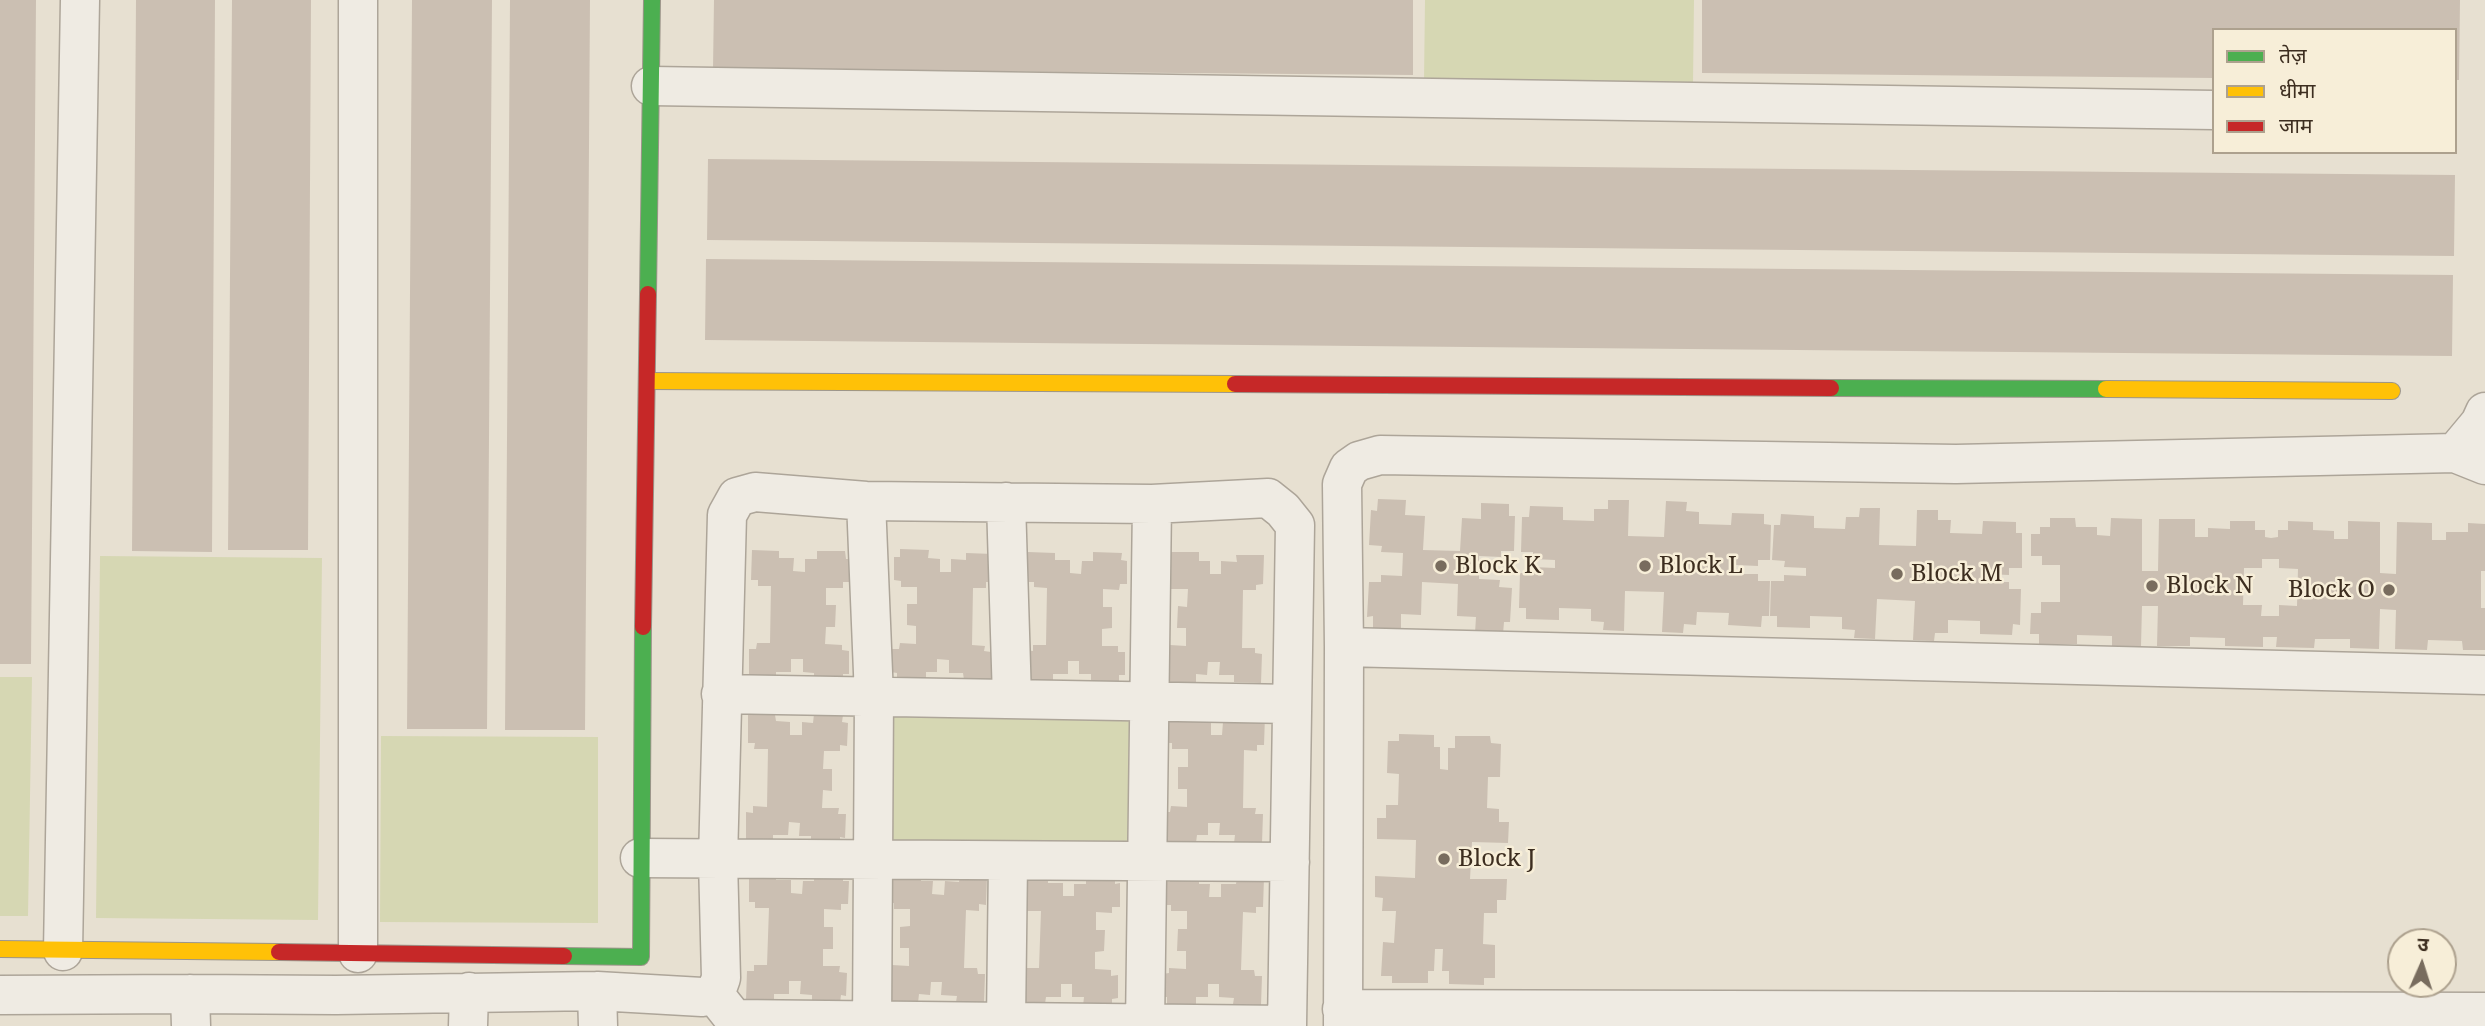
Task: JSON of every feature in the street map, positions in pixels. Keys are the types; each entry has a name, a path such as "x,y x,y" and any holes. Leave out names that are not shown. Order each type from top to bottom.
{"street":[{"path":"63,951 80,0"},
{"path":"358,0 358,953"},
{"path":"0,949 641,957 640,858 652,0"},
{"path":"651,86 2212,110"},
{"path":"647,381 2392,391"},
{"path":"2485,412 2470,459 1956,464 1380,455 1359,461 1349,468 1342,484 1342,1017 2485,1012"},
{"path":"0,995 64,1010 336,1011 597,1009 702,997 728,1014 872,1023 1006,1021 1287,1025 1295,525 1283,510 1268,498 1152,504 866,500 755,492 737,497 727,515 719,860 721,978 728,1014"},
{"path":"866,500 874,697 872,1023"},
{"path":"1006,502 1012,699"},
{"path":"1145,1025 1152,504"},
{"path":"1344,647 2485,675"},
{"path":"722,694 1292,704"},
{"path":"640,858 1290,862"},
{"path":"1006,1021 1008,861"}],"green space":[{"path":"1425,0 1694,0 1693,84 1424,81"},
{"path":"100,556 322,558 318,920 96,918"},
{"path":"0,677 32,677 28,916 0,916"},
{"path":"892,716 1130,718 1129,845 890,843"},
{"path":"381,736 598,737 598,923 380,922"}],"building":[{"path":"0,0 36,0 31,664 0,664"},
{"path":"136,0 215,0 212,552 132,551"},
{"path":"232,0 311,0 308,550 228,550"},
{"path":"412,0 492,0 487,729 407,729"},
{"path":"510,0 590,0 585,730 505,730"},
{"path":"714,0 1413,0 1413,75 713,69"},
{"path":"1702,0 2460,0 2459,80 2457,28 2212,28 2212,78 1702,73"},
{"path":"708,159 2455,175 2454,256 707,240"},
{"path":"706,259 2453,275 2452,356 705,340"},
{"name":"Block K","path":"1378,499 1406,500 1405,515 1425,516 1423,550 1460,551 1462,518 1481,519 1481,503 1509,504 1509,516 1515,516 1514,551 1501,551 1501,557 1479,556 1479,579 1500,580 1499,587 1512,588 1510,622 1504,622 1503,634 1475,633 1476,617 1457,616 1458,584 1422,582 1421,615 1401,614 1401,629 1373,629 1373,616 1367,617 1369,582 1381,582 1381,575 1402,576 1403,553 1381,552 1382,546 1369,545 1371,510 1377,511"},
{"name":"Block L","path":"1608,500 1629,500 1628,536 1664,537 1666,501 1687,502 1686,511 1699,512 1699,524 1731,525 1732,513 1764,514 1764,524 1771,525 1770,560 1758,560 1758,566 1736,565 1736,574 1758,574 1758,581 1770,581 1769,616 1762,616 1761,627 1728,625 1729,613 1697,612 1696,625 1684,624 1683,633 1662,632 1664,592 1625,591 1624,631 1603,630 1604,622 1591,621 1591,609 1559,608 1559,620 1526,619 1526,608 1519,608 1520,573 1533,573 1533,567 1555,568 1555,560 1533,559 1533,552 1521,552 1522,517 1529,517 1530,506 1563,507 1563,520 1594,521 1594,509 1608,509"},
{"name":"Block M","path":"1860,508 1880,508 1879,545 1916,546 1917,510 1938,510 1938,520 1951,520 1950,533 1982,534 1983,521 2016,522 2016,533 2022,533 2022,568 2009,568 2009,575 1987,574 1987,582 2009,582 2009,589 2021,589 2020,625 2013,624 2012,635 1980,634 1980,621 1948,620 1948,633 1935,633 1934,641 1913,640 1915,601 1877,599 1875,639 1854,638 1855,630 1842,629 1842,617 1810,616 1810,628 1777,627 1777,616 1770,616 1771,581 1784,581 1784,575 1806,576 1806,568 1784,567 1785,561 1772,560 1774,525 1780,525 1781,514 1814,516 1814,528 1845,529 1846,517 1859,517"},
{"path":"2050,518 2075,518 2076,527 2097,527 2097,535 2110,536 2111,518 2142,519 2142,571 2158,571 2159,519 2195,519 2195,537 2208,537 2208,528 2230,529 2230,521 2255,521 2255,530 2265,530 2265,537 2271,538 2278,537 2278,530 2288,530 2288,521 2313,522 2313,530 2334,531 2334,539 2348,539 2348,521 2380,522 2380,573 2396,574 2397,522 2432,523 2432,540 2446,540 2446,532 2468,532 2468,523 2485,524 2485,571 2481,571 2481,608 2485,608 2485,650 2463,650 2462,641 2428,640 2427,650 2395,649 2396,610 2380,609 2379,649 2350,648 2350,639 2315,639 2314,648 2276,647 2277,637 2263,637 2263,647 2225,646 2225,638 2190,637 2190,646 2157,646 2158,606 2142,606 2141,646 2112,646 2112,636 2077,635 2077,644 2039,644 2039,634 2030,634 2031,613 2041,613 2041,602 2060,602 2060,565 2042,565 2042,556 2031,556 2031,534 2040,534 2040,527 2050,527","holes":["2262,559 2279,559 2279,568 2298,569 2297,606 2279,605 2279,616 2261,616 2262,605 2243,605 2244,568 2262,568"]},
{"path":"900,549 929,550 928,558 940,559 940,572 951,572 951,559 966,560 966,553 993,554 993,582 986,582 986,588 973,588 972,645 985,646 984,651 991,652 991,681 964,680 963,673 949,673 949,660 937,659 937,672 926,672 926,680 897,680 897,673 891,672 892,649 899,649 900,643 916,644 916,626 907,625 907,604 917,604 917,587 901,587 901,581 894,580 894,557 900,557"},
{"path":"752,550 779,551 779,558 794,558 793,571 805,572 805,559 817,559 817,551 845,551 846,559 851,559 851,582 843,582 843,588 826,588 826,605 836,605 835,627 826,627 825,644 842,645 842,650 849,651 849,674 843,674 843,681 814,681 814,673 803,672 803,659 791,659 791,672 776,672 776,678 749,678 749,649 756,649 757,643 770,643 771,586 758,586 758,580 751,580"},
{"path":"1028,552 1055,553 1055,560 1070,560 1070,573 1081,574 1082,561 1093,561 1093,552 1122,553 1121,560 1127,561 1127,584 1120,584 1119,590 1103,589 1103,607 1112,607 1112,628 1102,629 1102,646 1118,646 1118,652 1125,652 1125,675 1119,675 1119,683 1091,683 1091,674 1079,674 1079,661 1068,661 1068,674 1053,674 1053,680 1025,680 1026,650 1033,651 1033,645 1046,645 1047,588 1034,587 1034,582 1027,582"},
{"path":"1170,552 1199,552 1199,561 1210,561 1210,574 1221,574 1221,561 1237,562 1236,555 1264,555 1263,584 1256,585 1256,590 1243,590 1242,648 1255,648 1255,653 1262,654 1261,683 1234,682 1234,675 1219,675 1220,662 1208,662 1207,675 1196,674 1196,683 1167,682 1162,651 1170,651 1170,645 1186,646 1186,628 1177,628 1178,606 1187,607 1188,589 1171,589 1171,583 1164,582"},
{"path":"1200,713 1199,722 1211,722 1211,735 1222,735 1223,722 1237,722 1238,715 1265,716 1264,745 1257,745 1257,751 1244,750 1243,808 1256,808 1255,814 1263,814 1262,843 1234,843 1235,835 1219,835 1220,823 1208,823 1208,835 1197,835 1196,843 1167,843 1168,835 1162,835 1163,812 1170,812 1171,806 1187,807 1187,789 1178,789 1178,767 1188,767 1188,749 1172,749 1172,743 1165,743 1165,720"},
{"path":"748,714 775,715 776,721 790,722 790,735 802,735 802,722 813,723 814,714 843,715 842,722 848,723 847,746 840,745 840,751 824,751 823,769 832,769 832,791 823,790 822,808 839,808 838,814 846,814 845,838 840,837 840,845 811,844 811,836 799,836 800,823 789,822 788,835 773,835 773,842 746,841 746,812 753,813 753,806 767,807 768,749 754,749 755,743 748,743"},
{"name":"Block J","path":"1399,734 1434,735 1434,747 1440,747 1440,769 1448,770 1448,748 1455,748 1455,736 1490,736 1491,743 1501,744 1500,777 1488,777 1487,808 1499,809 1499,822 1509,822 1508,843 1472,842 1470,879 1507,879 1506,900 1497,900 1497,913 1484,913 1483,944 1495,945 1495,978 1484,978 1484,985 1449,984 1449,971 1442,971 1443,949 1435,949 1434,971 1428,971 1428,983 1392,983 1392,976 1381,976 1383,942 1394,943 1396,911 1382,911 1383,898 1375,897 1375,876 1415,878 1416,840 1377,839 1377,818 1386,818 1386,805 1398,805 1399,774 1387,773 1388,741 1399,741"},
{"path":"749,872 776,873 776,880 791,880 791,893 802,894 803,881 814,881 814,873 843,873 843,881 849,881 848,904 841,904 841,910 824,909 824,927 833,927 833,949 823,949 823,966 840,966 839,972 847,973 846,996 841,995 840,1003 812,1003 812,995 800,994 801,981 789,981 789,994 774,994 774,1000 746,1000 747,971 754,971 754,965 767,965 769,908 755,908 755,902 749,902"},
{"path":"893,872 922,872 921,881 933,881 932,894 944,895 945,881 959,882 960,875 987,876 986,905 979,904 979,911 966,910 964,968 977,968 978,974 985,974 984,1003 956,1002 957,996 941,995 942,982 931,982 930,995 919,994 918,1003 890,1003 885,971 892,971 892,965 909,966 909,948 900,948 900,927 910,926 910,909 894,909 894,903 887,903 887,880 893,880"},
{"path":"1170,874 1199,875 1199,884 1210,884 1209,897 1221,897 1221,884 1236,884 1237,877 1264,878 1263,907 1256,907 1256,913 1243,912 1241,970 1254,970 1255,976 1262,976 1261,1005 1233,1004 1234,998 1219,997 1219,984 1208,984 1208,997 1196,997 1196,1006 1167,1005 1167,997 1162,997 1162,974 1169,973 1169,968 1186,969 1186,951 1177,951 1178,929 1187,929 1187,911 1171,911 1171,905 1164,905 1164,882 1170,882"},
{"path":"1086,875 1115,876 1115,884 1120,883 1120,907 1112,907 1112,913 1096,912 1096,930 1105,930 1104,951 1095,952 1095,969 1111,970 1111,976 1118,975 1118,998 1112,999 1112,1006 1083,1006 1084,997 1072,997 1072,984 1061,984 1061,997 1046,997 1045,1004 1018,1003 1019,973 1026,974 1026,968 1039,968 1041,911 1027,911 1027,905 1021,905 1021,876 1048,876 1048,883 1063,883 1063,896 1074,896 1074,884 1086,884"}],"traffic: fast":[{"path":"648,294 652,0"},
{"path":"1831,388 2106,389"},
{"path":"564,956 641,957 643,627"}],"traffic: slow":[{"path":"647,381 1235,384"},
{"path":"2106,389 2392,391"},
{"path":"0,949 279,952"}],"traffic: jam":[{"path":"643,627 648,294"},
{"path":"1235,384 1831,388"},
{"path":"279,952 564,956"}],"place":[{"name":"Block K","path":"1441,566"},
{"name":"Block L","path":"1645,566"},
{"name":"Block M","path":"1897,574"},
{"name":"Block N","path":"2152,586"},
{"name":"Block O","path":"2389,590"},
{"name":"Block J","path":"1444,859"}]}
